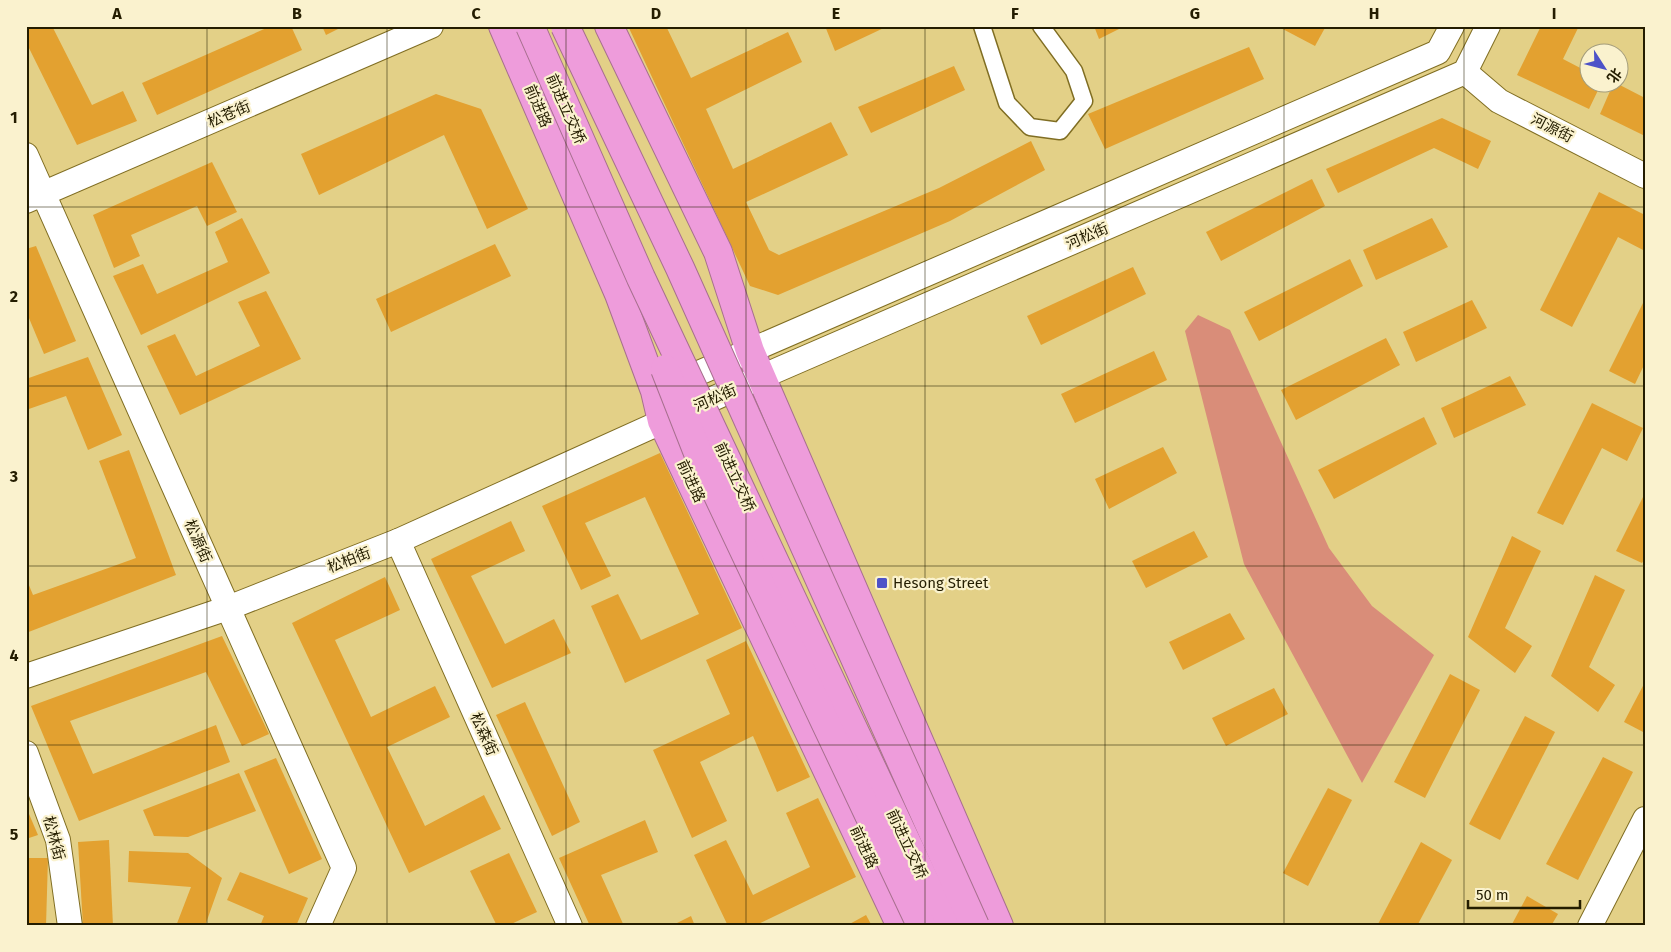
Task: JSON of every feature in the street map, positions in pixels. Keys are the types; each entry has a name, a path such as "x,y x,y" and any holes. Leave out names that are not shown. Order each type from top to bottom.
{"highway":[{"name":"前进路","path":"503,26 619,294 656,392 662,421 901,926"},
{"name":"前进立交桥","path":"530,26 641,278 946,926"},
{"name":"前进立交桥","path":"566,26 680,268 975,926"},
{"path":"592,26 750,352 999,926"},
{"path":"609,26 718,252 750,352"},
{"path":"641,278 657,349 698,453 922,926"}],"street":[{"name":"松苍街","path":"35,198 431,26"},
{"path":"982,26 1007,103 1030,127 1060,131 1084,101 1074,71 1041,26"},
{"name":"河松街","path":"656,392 1438,52 1452,26"},
{"path":"1465,72 1488,26"},
{"name":"河松街","path":"662,421 1465,72"},
{"name":"河源街","path":"1465,72 1499,101 1645,176"},
{"name":"松源街","path":"26,155 35,198 228,608 344,868 318,926"},
{"name":"松柏街","path":"26,676 228,608 398,541 662,421"},
{"name":"松森街","path":"398,541 570,926"},
{"name":"松林街","path":"26,753 58,840 70,926"},
{"path":"1590,926 1645,819"},
{"path":"1608,926 1645,855"}],"shaded area":[{"path":"1198,315 1230,330 1329,548 1372,606 1434,655 1362,783 1244,564 1185,331"}],"building":[{"path":"26,26 52,26 92,105 123,91 137,121 77,145 26,42"},
{"path":"271,26 291,26 302,50 157,115 142,83"},
{"path":"322,26 344,26 326,35"},
{"path":"628,26 666,26 691,78 788,32 802,62 706,109 733,169 831,122 848,155 746,202 769,250 779,255 939,188 1031,141 1045,170 950,221 778,295 750,286"},
{"path":"825,26 888,26 835,51"},
{"path":"1094,26 1125,26 1099,39"},
{"path":"1277,26 1326,26 1315,46"},
{"path":"1541,26 1579,26 1563,59 1578,67 1578,92 1597,92 1589,109 1517,75"},
{"path":"1249,47 1264,79 1105,149 1088,114"},
{"path":"954,66 965,90 871,133 858,107"},
{"path":"1628,89 1645,98 1645,136 1600,114 1610,92 1628,92"},
{"path":"436,94 481,109 528,209 487,229 444,135 319,195 301,154"},
{"path":"1442,118 1491,141 1478,169 1434,148 1338,193 1326,169"},
{"path":"212,162 237,212 207,226 197,206 131,235 140,256 114,268 93,215"},
{"path":"1312,179 1325,206 1221,261 1206,232"},
{"path":"1599,192 1645,215 1645,251 1618,237 1572,327 1540,310"},
{"path":"242,218 270,273 141,335 113,276 143,264 157,294 228,262 215,232"},
{"path":"1432,218 1448,247 1376,280 1363,250"},
{"path":"495,244 511,276 391,332 376,299"},
{"path":"36,246 76,341 44,354 26,311 26,249"},
{"path":"1350,259 1363,286 1259,341 1244,312"},
{"path":"1133,267 1146,294 1041,345 1027,316"},
{"path":"266,291 301,359 180,415 147,346 175,334 196,376 260,346 238,302"},
{"path":"1645,299 1645,363 1635,384 1609,371"},
{"path":"1472,300 1487,328 1416,362 1403,332"},
{"path":"1386,338 1400,365 1296,420 1281,390"},
{"path":"1154,351 1167,380 1075,423 1061,394"},
{"path":"88,357 122,435 88,450 66,396 26,410 26,379"},
{"path":"1510,376 1526,405 1454,438 1441,408"},
{"path":"1592,403 1643,428 1627,461 1602,448 1563,525 1537,513"},
{"path":"1424,417 1437,444 1334,499 1318,470"},
{"path":"1163,447 1177,473 1109,509 1095,479"},
{"path":"129,450 176,575 26,633 26,578 33,595 136,558 99,461"},
{"path":"660,453 742,628 625,683 591,606 618,594 641,640 699,614 645,497 585,523 611,576 581,590 542,506"},
{"path":"1645,493 1645,558 1642,563 1616,551"},
{"path":"511,521 525,551 471,576 505,644 554,619 571,653 492,688 431,559"},
{"path":"1194,531 1208,557 1146,588 1132,561"},
{"path":"1512,536 1541,551 1505,628 1532,646 1515,673 1468,637"},
{"path":"1595,575 1625,590 1589,667 1615,685 1598,712 1551,676"},
{"path":"385,577 400,610 335,640 371,717 435,686 450,717 387,747 425,826 484,795 501,829 409,873 292,623"},
{"path":"1230,613 1245,639 1183,670 1169,642"},
{"path":"222,636 269,734 242,746 206,672 70,721 93,774 216,725 230,762 79,821 31,706"},
{"path":"746,641 810,777 777,792 753,736 700,762 727,821 692,838 653,750 730,714 706,660"},
{"path":"1450,674 1480,690 1425,798 1394,782"},
{"path":"1645,682 1645,733 1624,722"},
{"path":"1274,688 1288,714 1226,746 1212,718"},
{"path":"525,702 580,822 552,836 496,715"},
{"path":"1525,716 1555,732 1500,840 1469,824"},
{"path":"1603,757 1633,772 1578,880 1546,864"},
{"path":"276,758 322,859 289,874 244,771"},
{"path":"239,773 256,811 188,837 154,836 143,810"},
{"path":"1328,788 1352,800 1308,886 1283,873"},
{"path":"818,798 856,877 754,926 728,926 694,855 726,840 753,895 810,867 786,813"},
{"path":"26,807 38,835 26,839"},
{"path":"645,820 658,852 601,875 624,926 590,926 559,858"},
{"path":"109,840 113,926 83,926 78,842"},
{"path":"1421,842 1452,860 1417,926 1377,926"},
{"path":"129,851 188,853 222,878 205,926 176,926 191,887 128,882"},
{"path":"509,853 537,912 507,926 497,926 470,871"},
{"path":"26,858 48,858 46,926 26,926"},
{"path":"240,872 308,898 296,926 260,926 264,916 227,900"},
{"path":"1527,896 1558,914 1551,926 1511,926"},
{"path":"866,915 872,926 846,926"},
{"path":"691,916 695,926 671,926"}],"place":[{"name":"Hesong Street","path":"882,583"}]}
